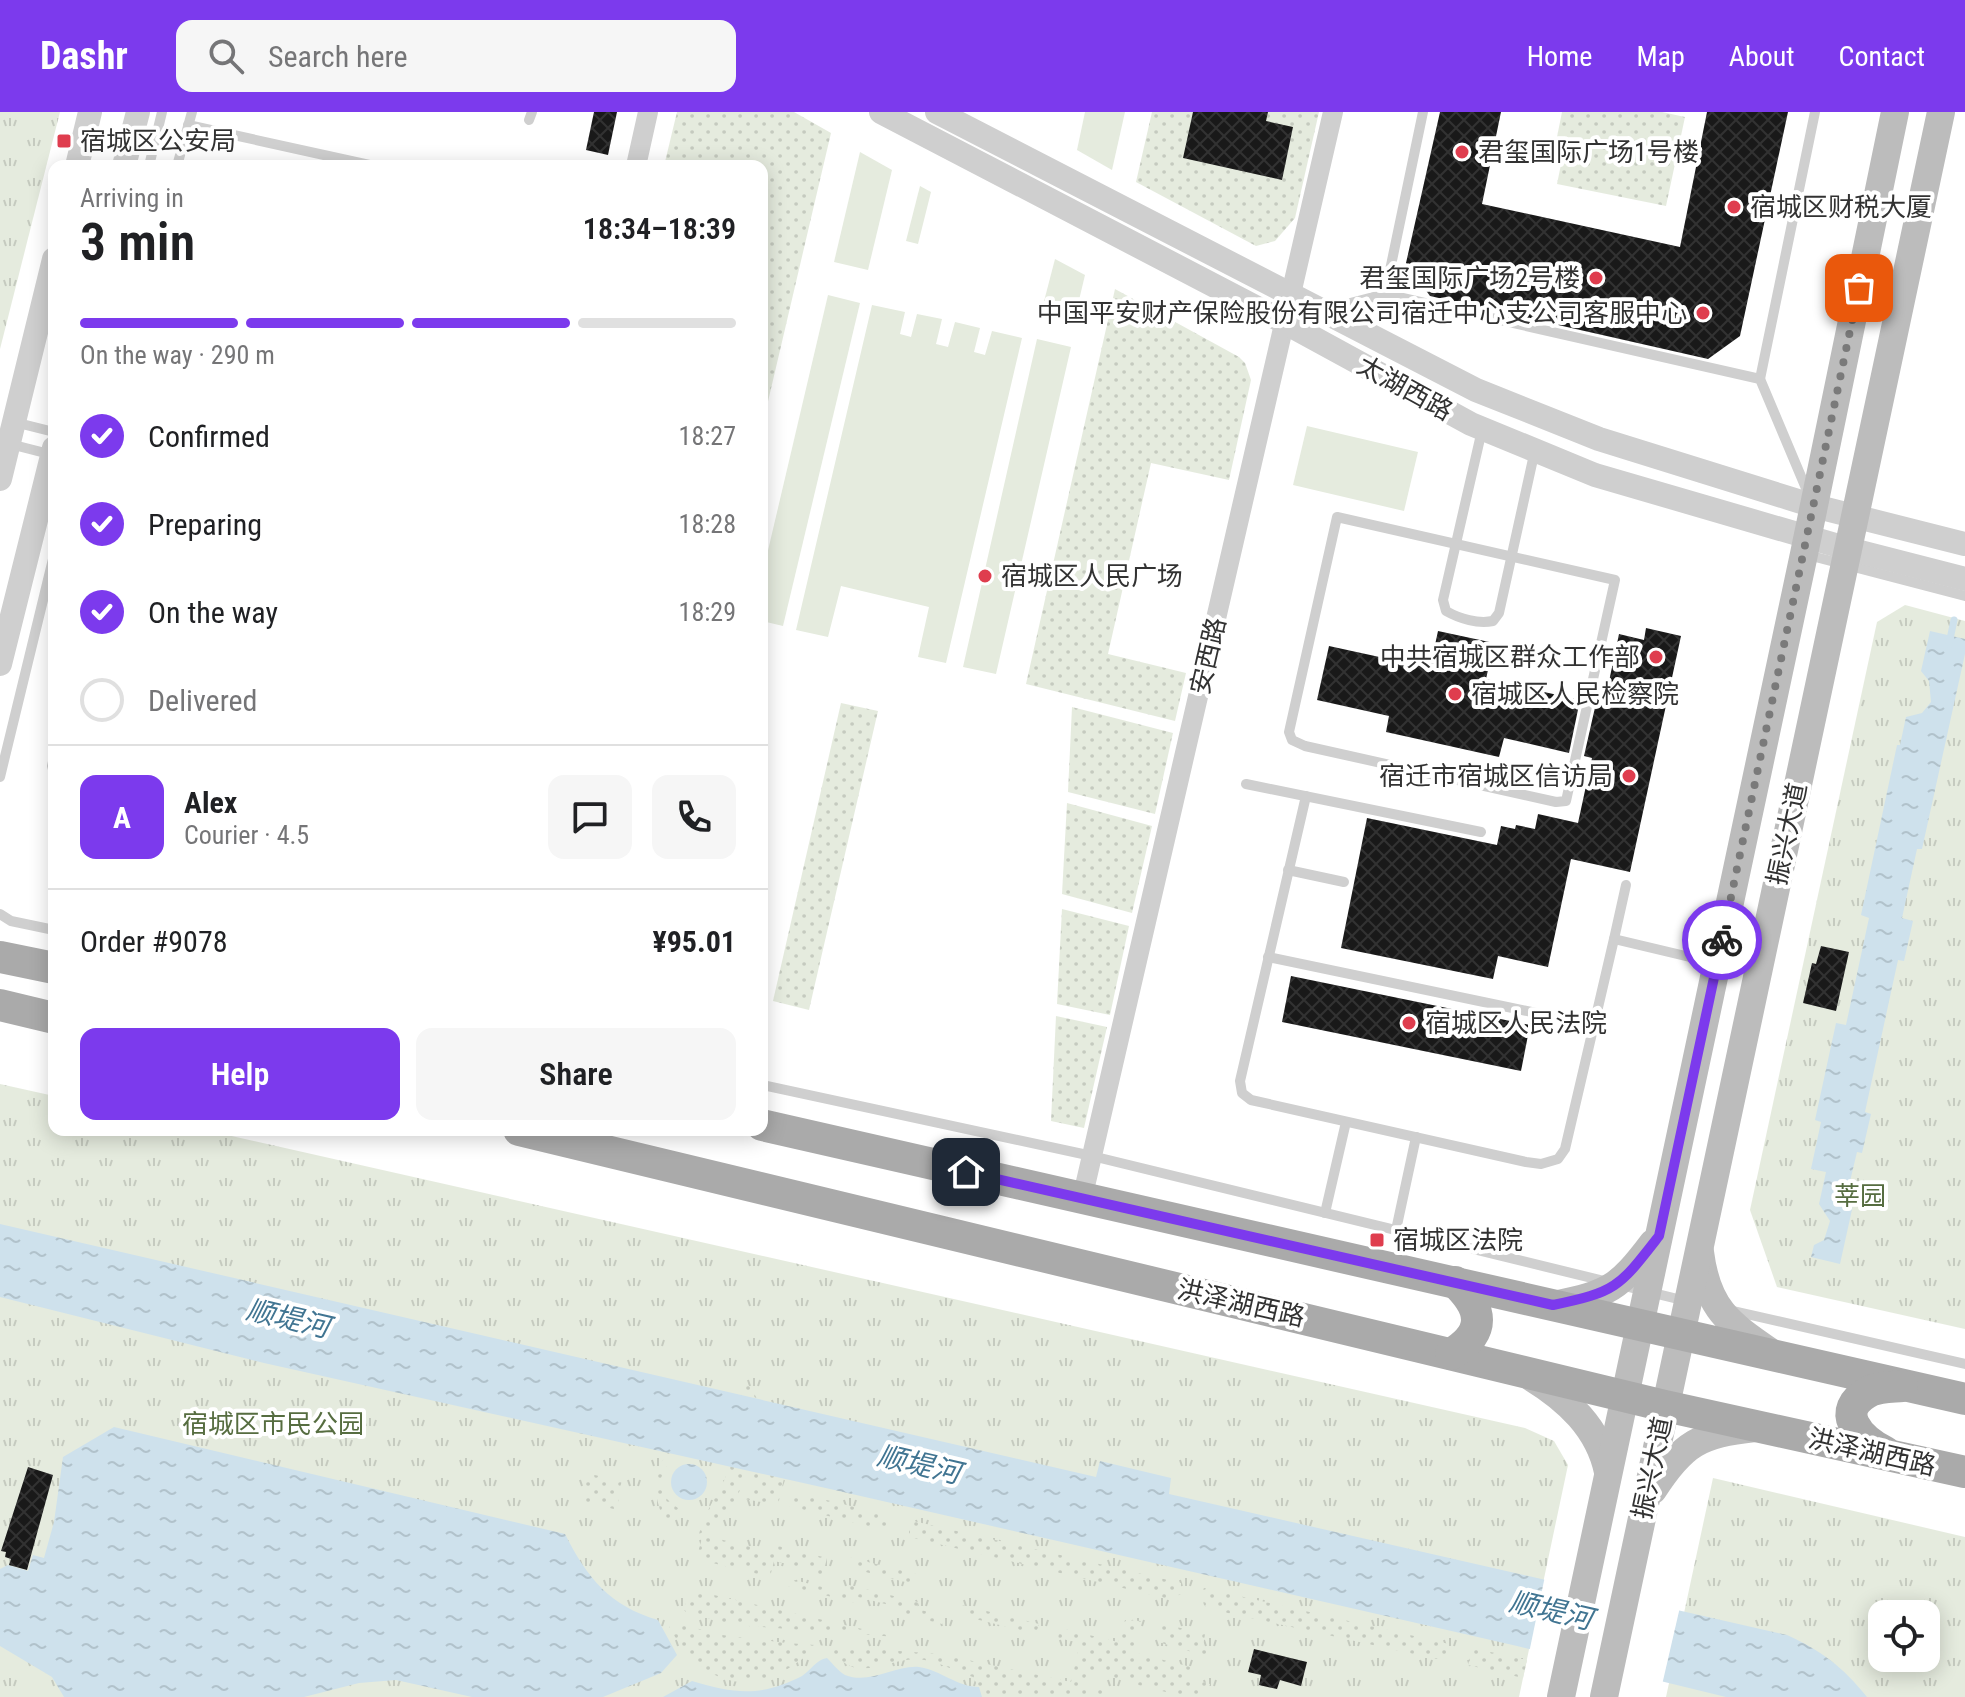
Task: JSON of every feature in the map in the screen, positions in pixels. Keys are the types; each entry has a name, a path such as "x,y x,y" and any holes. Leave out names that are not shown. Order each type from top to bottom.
{"main road":[{"name":"振兴大道","path":"1561,1697 1806,546 1895,112"},
{"name":"振兴大道","path":"1604,1697 1941,112"},
{"path":"1847,347 1856,362 1864,366 1873,368 1890,357"},
{"path":"1771,706 1789,692 1799,693 1809,700 1812,718"},
{"path":"8,955 48,966"},
{"path":"768,1126 1965,1399"},
{"name":"洪泽湖西路","path":"544,1136 1665,1406 1965,1472"},
{"path":"1673,1166 1680,1177 1691,1181 1703,1182 1714,1177"},
{"path":"1553,1305 1591,1297 1617,1285 1659,1236"},
{"path":"1699,1245 1706,1282 1716,1307 1743,1334 1776,1356"},
{"path":"1451,1354 1474,1334 1477,1321 1472,1298 1455,1282"},
{"path":"1520,1370 1559,1394 1577,1412 1595,1436 1608,1472"},
{"path":"1893,1456 1865,1442 1854,1429 1852,1415 1856,1402 1872,1390 1906,1386"},
{"path":"1644,1504 1672,1460 1685,1449 1723,1431 1762,1427"},
{"path":"1597,1526 1606,1521 1617,1522 1628,1525 1638,1536"}],"street":[{"path":"78,160 90,112"},
{"path":"126,160 138,112"},
{"path":"637,160 648,112"},
{"name":"太湖西路","path":"881,112 1482,429 1595,475 1806,546 1847,557 1965,579"},
{"name":"太湖西路","path":"937,112 1476,390 1599,439 1814,506 1965,544"},
{"name":"安西路","path":"1082,1199 1333,112"},
{"path":"0,479 48,283"},
{"path":"0,664 48,472"}],"lane":[{"path":"150,160 162,112"},
{"path":"179,160 192,112"},
{"path":"1385,294 1423,112"},
{"path":"1814,506 1760,379 1815,112"},
{"path":"188,125 347,160"},
{"path":"1322,310 1385,294 1760,379"},
{"path":"1482,429 1443,600 1446,611 1455,616 1484,623 1493,621 1499,613 1535,450"},
{"path":"11,433 48,446"},
{"path":"11,433 48,446"},
{"path":"1337,517 1512,557 1615,580 1566,801 1556,802 1305,746 1292,740 1289,732 1337,517"},
{"path":"1847,557 1965,596"},
{"path":"0,777 48,580"},
{"path":"1246,784 1481,832"},
{"path":"1306,796 1240,1081 1242,1093 1251,1100 1526,1162 1541,1164 1558,1159 1565,1149 1626,885"},
{"path":"1288,870 1344,882"},
{"path":"4,918 48,929"},
{"path":"1614,939 1717,963"},
{"path":"1268,957 1594,1025"},
{"path":"768,1086 1092,1156 1617,1285 1965,1364"},
{"path":"1325,1213 1346,1122"},
{"path":"1396,1230 1416,1137"}],"green space":[{"path":"0,112 60,112 0,349"},
{"path":"677,112 794,112 831,133 768,401 768,160 665,160"},
{"path":"1085,112 1125,112 1112,170 1077,150"},
{"path":"1152,112 1319,112 1295,218 1275,241 1256,246 1136,182"},
{"path":"1562,112 1662,112 1685,117 1666,206 1557,184 1566,140 1557,137"},
{"path":"860,152 892,170 868,270 834,262"},
{"path":"920,186 931,192 918,244 906,241"},
{"path":"1055,259 1085,275 1075,317 1042,309"},
{"path":"1115,289 1239,357 1245,363 1251,380 1229,480 1151,463 1108,654 1186,673 1175,721 1026,684"},
{"path":"828,295 860,303 783,626 768,622 768,550"},
{"path":"872,305 905,312 900,334 911,337 917,314 942,319 936,344 948,347 955,322 980,328 974,352 985,355 992,331 1022,338 946,663 918,657 929,607 841,586 828,637 796,630"},
{"path":"1037,339 1071,347 996,674 963,667"},
{"path":"1307,426 1418,452 1404,511 1293,485"},
{"name":"莘园","path":"1905,605 1965,621 1965,1329 1777,1287 1750,1210 1877,622"},
{"path":"841,703 878,711 809,1010 773,1001"},
{"path":"1072,707 1173,733 1155,814 1068,792"},
{"path":"1067,803 1152,826 1132,913 1062,894"},
{"path":"1062,909 1129,926 1110,1015 1057,1004"},
{"path":"1056,1016 1107,1027 1084,1128 1051,1121"},
{"name":"宿城区市民公园","path":"0,1084 48,1095 48,1136 232,1136 1525,1428 1554,1441 1568,1465 1519,1697 0,1697"},
{"path":"747,1384 754,1393 760,1413 746,1475 723,1516 699,1534 728,1471 731,1443 727,1425"},
{"path":"671,1449 687,1454 673,1457 661,1478 665,1496 678,1508 673,1523 662,1516 655,1489 659,1466"},
{"path":"755,1467 785,1474 778,1505 744,1499 750,1490"},
{"path":"590,1474 622,1481 617,1496 622,1511 581,1501 584,1479"},
{"path":"1713,1478 1965,1537 1965,1697 1666,1697"},
{"path":"794,1492 887,1515 887,1527 879,1529 789,1506"},
{"path":"909,1520 1181,1583 1181,1594 1169,1599 909,1537"},
{"path":"703,1535 775,1553 778,1546 827,1558 822,1578 816,1577 817,1571 774,1561 770,1577 696,1559"},
{"path":"848,1557 916,1574 913,1584 846,1567"},
{"path":"790,1579 847,1593 849,1585 918,1602 917,1609 944,1616 942,1624 906,1615 905,1609 858,1597 856,1603 788,1586"},
{"path":"1204,1588 1449,1644 1448,1656 1436,1659 1210,1609 1204,1605 1201,1594"},
{"path":"688,1591 897,1637 736,1625 687,1613 684,1610"},
{"path":"962,1605 1039,1624 1036,1634 959,1615"},
{"path":"1125,1620 1141,1621 1132,1652 1195,1668 1193,1679 1210,1684 1206,1697 1162,1691 1088,1670 1083,1685 1125,1697 984,1697 973,1677 937,1663 914,1659 858,1668 820,1649 774,1676 741,1682 716,1676 695,1662 679,1643 668,1621 722,1635 787,1643 940,1654 1071,1682 1080,1643 1058,1638 1060,1628 1118,1642"},
{"path":"1160,1623 1205,1634 1203,1646 1206,1656 1158,1642"},
{"path":"1472,1648 1527,1660 1523,1678 1468,1665"}],"water":[{"path":"1930,631 1965,639 1965,654 1922,849 1917,849 1902,918 1913,921 1904,961 1898,960 1865,1112 1871,1114 1862,1153 1857,1152 1847,1194 1855,1196 1840,1264 1811,1257 1814,1245 1824,1240 1830,1221 1819,1204 1826,1172 1811,1169 1821,1122 1815,1120 1836,1023 1846,1025 1869,918 1861,915 1897,745 1900,745 1906,717 1922,713 1931,702 1929,681 1921,671"},
{"name":"顺堤河","path":"0,1224 1096,1477 1100,1461 1171,1478 1169,1494 1787,1635 1831,1661 1867,1697 1726,1697 1517,1646 830,1489 264,1363 0,1297"},
{"path":"114,1427 565,1534 591,1577 626,1607 658,1620 677,1655 661,1673 603,1697 472,1697 396,1680 359,1683 304,1697 64,1697 52,1677 0,1646 0,1569 8,1565 28,1571 33,1555 44,1558 54,1522 63,1457"},
{"path":"689,1464 702,1469 707,1482 702,1495 689,1500 676,1495 671,1482 676,1469"},
{"path":"827,1658 843,1674 854,1677 864,1678 910,1667 927,1669 979,1687 982,1697 663,1697 692,1681 735,1691 774,1687 802,1676"}],"pier":[{"path":"1545,1576 1680,1607 1662,1685 1529,1653"}],"building":[{"path":"594,112 617,112 608,155 586,150"},
{"path":"1193,112 1268,112 1266,121 1293,127 1282,180 1183,158"},
{"path":"1440,112 1501,112 1482,204 1680,247 1707,112 1788,112 1740,336 1708,359 1430,296 1406,263"},
{"path":"1646,628 1681,636 1630,872 1571,859 1548,967 1498,956 1493,979 1341,948 1367,818 1497,845 1501,826 1535,829 1538,814 1578,823 1592,758 1584,756 1596,703 1604,705 1619,634 1644,640"},
{"path":"1438,631 1494,643 1486,679 1580,700 1569,753 1504,738 1499,757 1386,732 1389,716 1317,700 1329,646 1430,668"},
{"path":"1821,946 1849,952 1836,1011 1803,1003 1812,963 1816,964"},
{"path":"1291,976 1530,1025 1521,1071 1282,1022"},
{"path":"28,1467 53,1475 27,1570 9,1565 11,1559 1,1551"},
{"path":"1254,1649 1307,1662 1301,1686 1280,1680 1277,1689 1259,1685 1261,1675 1248,1672"}],"waterway":[{"path":"1949,644 1954,620"}],"way so far":[{"path":"1722,940 1859,288"}],"place":[{"name":"宿城区公安局","path":"64,141"},
{"name":"君玺国际广场1号楼","path":"1462,152"},
{"name":"宿城区财税大厦","path":"1734,207"},
{"name":"君玺国际广场2号楼","path":"1596,278"},
{"name":"中国平安财产保险股份有限公司宿迁中心支公司客服中心","path":"1703,313"},
{"name":"宿城区人民广场","path":"985,576"},
{"name":"中共宿城区群众工作部","path":"1656,657"},
{"name":"宿城区人民检察院","path":"1455,694"},
{"name":"宿迁市宿城区信访局","path":"1629,776"},
{"name":"宿城区人民法院","path":"1409,1023"},
{"name":"宿城区法院","path":"1377,1240"}],"route":[{"path":"966,1172 1553,1305 1591,1297 1617,1285 1659,1236 1722,940"}]}
